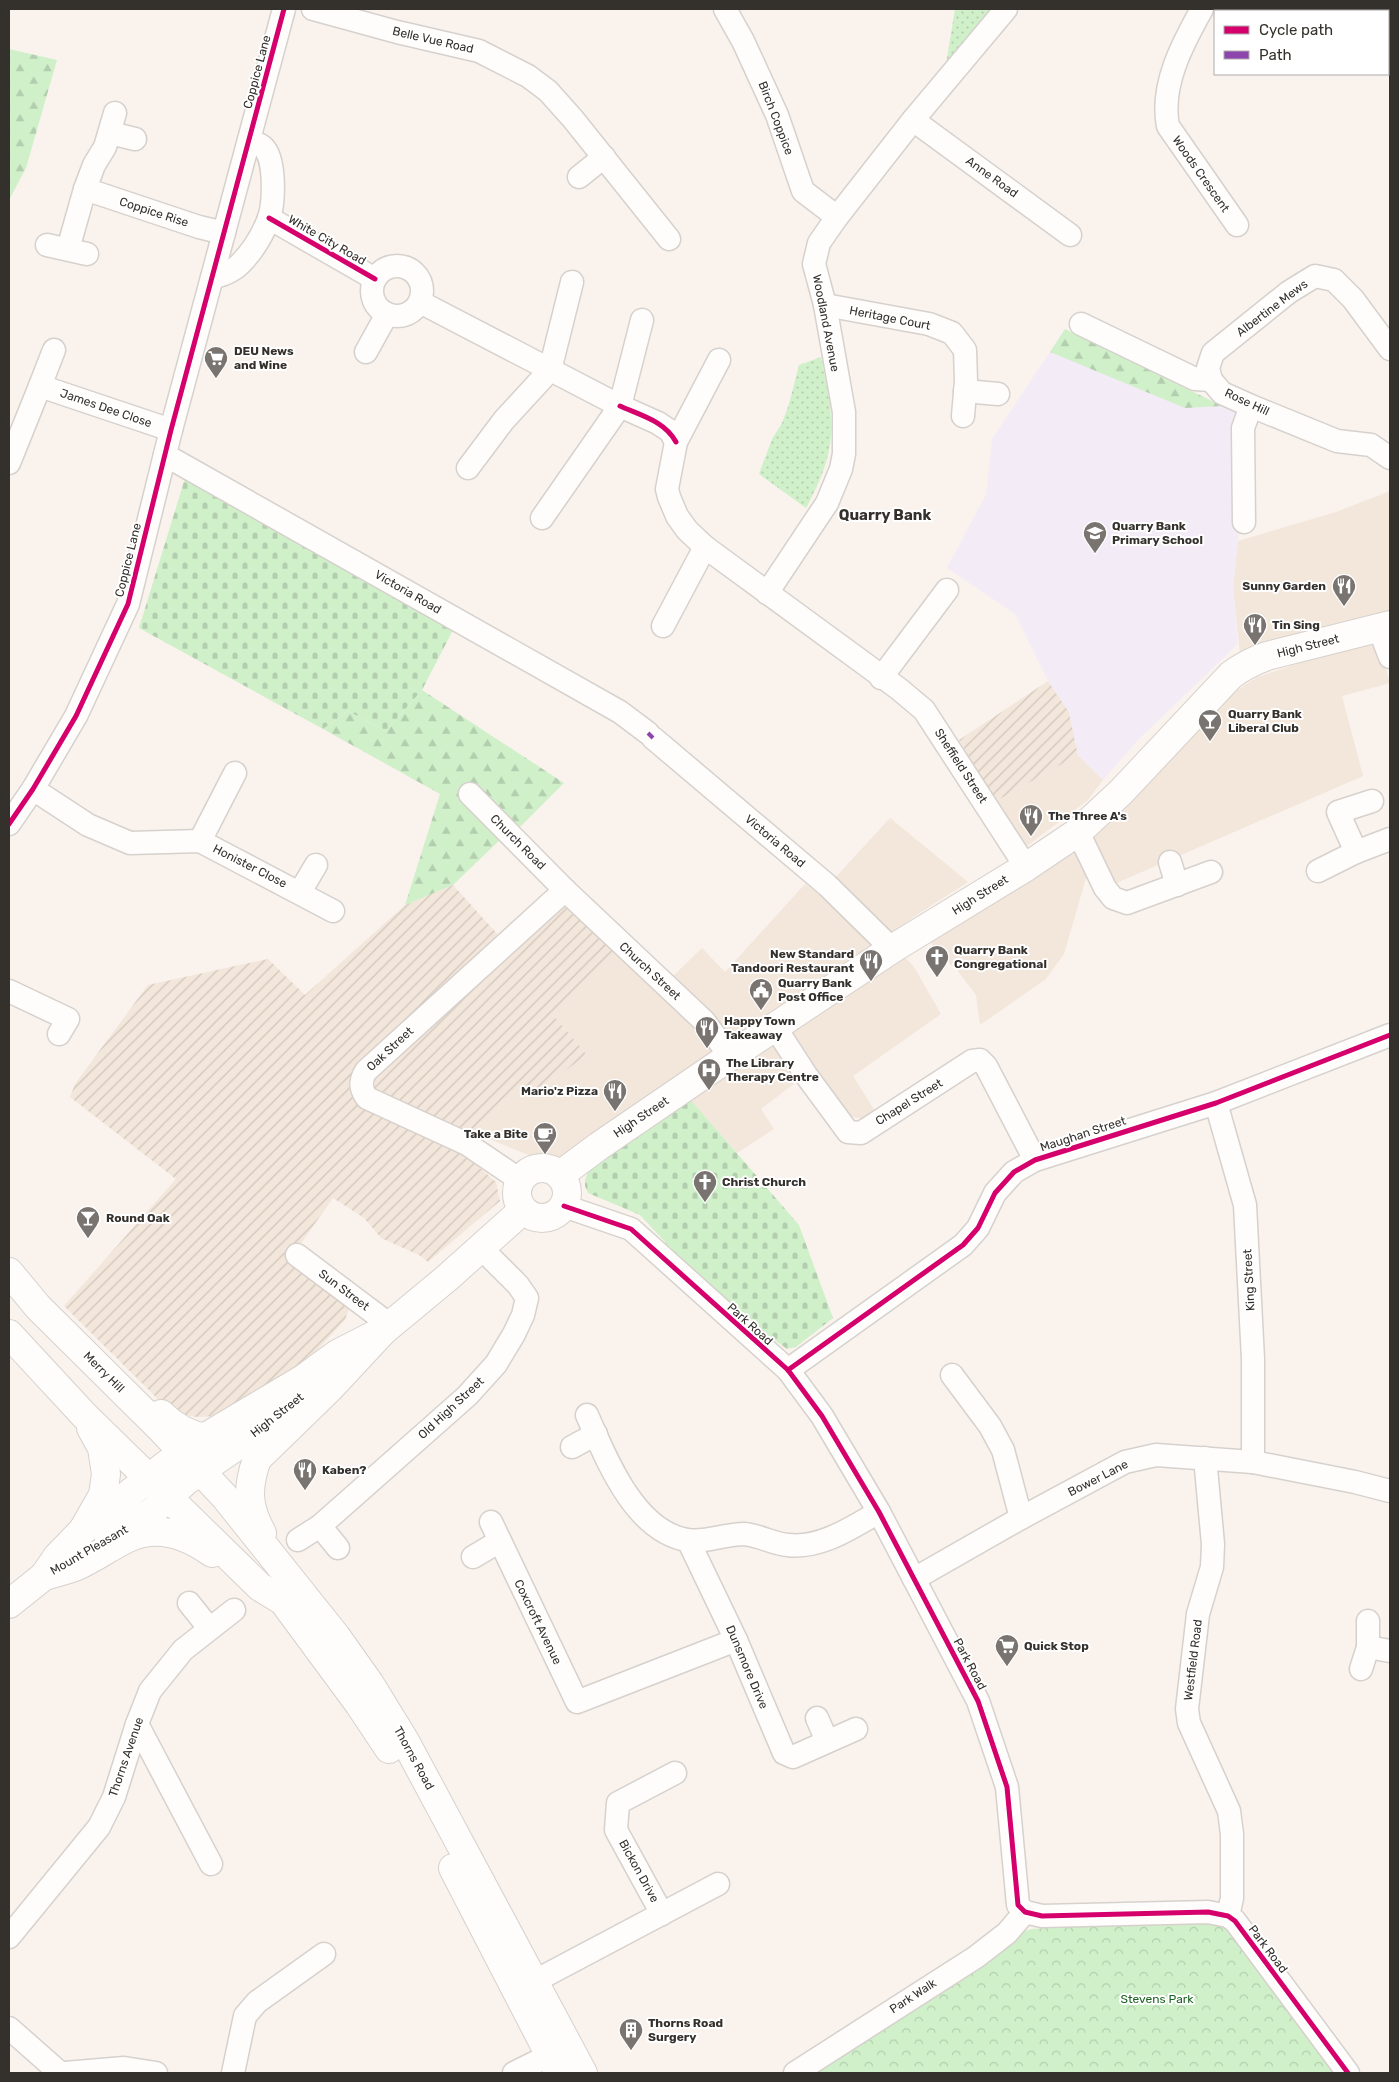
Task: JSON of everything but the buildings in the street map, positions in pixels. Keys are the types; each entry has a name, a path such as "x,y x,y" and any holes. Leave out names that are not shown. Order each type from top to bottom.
{"main road":[{"name":"High Street","path":"560,1175 730,1056 892,949 1026,867 1078,832 1121,792 1236,671 1250,662 1267,656 1384,627"},
{"path":"540,1168 548,1168 560,1175 567,1188 564,1206 559,1212 545,1218 537,1218 523,1210 517,1196 520,1180 532,1170 540,1168"},
{"name":"High Street","path":"180,1469 337,1354 387,1328 447,1278 523,1210"},
{"path":"9,1272 45,1314 74,1331 171,1424 192,1435 180,1469 83,1530"},
{"path":"45,1314 44,1329 180,1469 216,1511 283,1601"},
{"path":"284,1569 253,1516 249,1494 252,1473 257,1459 330,1388 387,1328"},
{"path":"9,1334 84,1415 102,1448 106,1474 103,1494 83,1530 57,1558 44,1576"},
{"path":"84,1415 180,1469"},
{"name":"Thorns Road","path":"180,1469 225,1497 336,1636 370,1684 405,1741 583,2073"},
{"name":"Thorns Road","path":"180,1469 260,1587 283,1601 360,1704 399,1764 555,2064"},
{"name":"Mount Pleasant","path":"9,1604 44,1576 73,1562 126,1530 180,1469"},
{"path":"44,1576 77,1566 130,1537 148,1533 168,1532 187,1538 209,1551 260,1587"}],"street":[{"name":"Coppice Lane","path":"9,824 76,716 128,604 171,430 249,140 281,9"},
{"name":"Belle Vue Road","path":"313,9 396,32 479,51 508,64 528,76 548,91 604,157 669,239"},
{"name":"Birch Coppice","path":"725,9 743,41 777,115 803,191 837,217"},
{"name":"Woodland Avenue","path":"767,592 819,516 834,486 844,454 844,412 825,305 814,264 819,243 913,120 1006,9"},
{"name":"Woods Crescent","path":"1202,9 1189,32 1166,94 1166,118 1168,126 1236,225"},
{"name":"Anne Road","path":"913,120 1070,235"},
{"path":"67,249 85,189 113,123 135,139"},
{"path":"212,278 229,272 240,264 254,246 269,218 273,190 272,170 268,155 263,147 249,140"},
{"path":"579,178 604,157"},
{"name":"Coppice Rise","path":"85,189 199,227 224,233"},
{"name":"White City Road","path":"269,218 375,279"},
{"name":"White City Road","path":"387,314 378,308 373,299 372,289 375,279 382,270 393,266 404,266 414,271 421,280 423,291 420,302"},
{"name":"Albertine Mews","path":"1211,380 1208,368 1213,353 1289,292 1315,276 1334,280 1353,299 1374,330 1390,349"},
{"path":"468,468 504,420 550,370 572,282"},
{"path":"366,352 387,314 396,316 406,315 414,310 420,302 620,406 658,423 670,432 676,442"},
{"name":"Heritage Court","path":"825,305 929,324 952,333 965,350 963,416"},
{"path":"542,518 620,406 642,320"},
{"name":"Rose Hill","path":"1081,324 1195,379 1211,380 1222,393 1251,406 1337,441 1371,445 1390,458"},
{"path":"9,463 54,350"},
{"path":"663,626 705,547 687,530 677,516 669,497 667,488 676,442 719,360"},
{"name":"James Dee Close","path":"40,386 171,430"},
{"path":"965,391 998,394"},
{"path":"1244,522 1243,428 1251,406"},
{"name":"Victoria Road","path":"165,455 620,712 827,885 892,949"},
{"name":"Sheffield Street","path":"705,547 881,678 899,689 924,710 1026,867"},
{"path":"881,678 947,590"},
{"path":"1384,627 1390,657"},
{"name":"Honister Close","path":"200,841 235,773"},
{"name":"Honister Close","path":"32,789 88,825 130,843 200,841 333,910"},
{"name":"Church Road","path":"470,794 565,890"},
{"path":"1356,852 1338,812 1372,801"},
{"path":"1078,832 1105,888 1113,898 1127,903 1211,872"},
{"path":"1318,871 1356,852 1390,839"},
{"path":"1170,862 1177,885"},
{"name":"Honister Close","path":"300,892 316,865"},
{"name":"Church Street","path":"565,890 704,1021 730,1056"},
{"name":"Oak Street","path":"520,1180 467,1144 367,1098 363,1094 361,1078 388,1050 565,890"},
{"path":"9,991 68,1019 59,1034"},
{"name":"Chapel Street","path":"775,1027 806,1075 848,1132 861,1133 972,1061 980,1060 986,1066 1034,1160"},
{"name":"Maughan Street","path":"788,1370 963,1245 978,1228 995,1194 1014,1172 1034,1160 1216,1103 1390,1035"},
{"name":"King Street","path":"1216,1103 1245,1205 1253,1359 1253,1462"},
{"name":"Park Road","path":"564,1206 631,1229 788,1370 822,1416 880,1512 978,1701 1007,1787 1018,1905 1025,1912"},
{"name":"Old High Street","path":"298,1540 320,1526 467,1396 496,1364 524,1315 527,1298 518,1285 480,1247"},
{"name":"Sun Street","path":"297,1255 387,1328"},
{"path":"952,1376 990,1426 1003,1450 1021,1518"},
{"path":"572,1447 591,1424 623,1488 634,1505 657,1528 688,1540 744,1534 787,1545 806,1544 819,1542 843,1532 880,1512"},
{"name":"Bower Lane","path":"914,1579 1125,1462 1156,1455 1253,1462 1355,1482 1390,1492"},
{"name":"Westfield Road","path":"1205,1458 1214,1544 1212,1567 1198,1614 1187,1709 1189,1723 1229,1811 1232,1834 1232,1898 1228,1916"},
{"path":"320,1526 338,1548"},
{"name":"Coxcroft Avenue","path":"473,1557 496,1532 580,1710 736,1640"},
{"name":"Dunsmore Drive","path":"688,1540 736,1640 784,1753 793,1756 856,1729"},
{"path":"189,1603 209,1628"},
{"name":"Thorns Avenue","path":"9,1937 99,1826 114,1797 137,1724 150,1691 183,1650 234,1610"},
{"path":"1361,1669 1368,1647 1368,1621"},
{"path":"1368,1647 1390,1651"},
{"path":"817,1718 827,1741"},
{"path":"137,1724 211,1864"},
{"name":"Bickon Drive","path":"662,1914 616,1830 618,1803 675,1773"},
{"name":"Bickon Drive","path":"535,1981 718,1884"},
{"path":"1025,1912 1042,1916 1208,1912 1228,1916"},
{"name":"Park Walk","path":"795,2073 976,1957 1007,1933 1025,1912"},
{"name":"Park Road","path":"1228,1916 1235,1922 1348,2073"},
{"path":"232,2073 245,2016 257,2002 324,1954"},
{"path":"9,2028 60,2073"},
{"path":"514,2073 555,2064"},
{"path":"65,2073 124,2068 156,2073"}],"shaded area":[{"name":"Quarry Bank Primary School","path":"1065,329 1239,414 1238,541 1233,587 1238,644 1140,738 1103,780 1078,755 1069,712 1048,681 1015,614 947,568 986,494 992,439"},
{"path":"1390,491 1390,611 1340,622 1240,654 1233,587 1238,541 1336,512"},
{"path":"1377,638 1390,683 1342,696 1363,776 1112,885 1086,834 1230,695 1257,677"},
{"path":"1048,681 1069,712 1078,755 996,801 959,740"},
{"path":"1078,755 1103,780 1088,800 1027,846 996,801"},
{"path":"890,818 968,882 889,935 834,879"},
{"path":"1074,845 1088,871 1064,954 1046,979 980,1025 976,995 957,970 937,953 929,939"},
{"path":"805,884 829,902 873,945 727,1043 668,981 702,948 725,972"},
{"path":"453,885 511,949 566,903 619,953 553,1015 587,1055 530,1096 522,1084 477,1134 472,1161 496,1182 500,1201 428,1262 419,1255 381,1238 364,1218 333,1198 297,1249 349,1308 345,1320 307,1361 217,1416 198,1417 173,1414 64,1306 176,1179 70,1097 75,1084 148,985 268,959 305,995 405,905"},
{"path":"619,953 719,1048 563,1155 549,1160 538,1159 477,1134 522,1084 530,1096 587,1055 553,1015"},
{"path":"903,955 914,967 941,1014 853,1076 875,1111 864,1119 847,1116 783,1033"},
{"path":"772,1040 800,1079 761,1109 774,1129 737,1153 690,1099"}],"green space":[{"path":"955,9 989,9 989,14 946,64"},
{"path":"9,49 57,60 26,168 9,200"},
{"path":"1065,329 1222,406 1185,408 1050,352"},
{"path":"821,357 829,399 831,434 824,468 806,508 759,474 772,439 782,423 789,404 799,365"},
{"path":"185,478 453,630 422,690 386,731 348,711 323,729 139,628"},
{"path":"422,690 564,783 519,828 502,838 453,885 405,905 440,794 323,729 348,711 386,731"},
{"path":"690,1099 799,1225 833,1318 796,1347 787,1349 717,1298 640,1215 588,1193 585,1186 589,1169"},
{"name":"Stevens Park","path":"1215,1923 1230,1931 1334,2073 804,2073 1016,1933 1032,1929 1082,1925"}],"marked path":[{"path":"648,733 653,738"}],"cycle path":[{"path":"9,824 33,789 76,716 128,604 171,430 284,9"},
{"path":"269,218 375,279"},
{"path":"620,406 659,424 676,442"},
{"path":"788,1370 963,1245 978,1228 995,1193 1014,1172 1035,1160 1216,1103 1390,1035"},
{"path":"564,1206 631,1229 788,1370 822,1416 879,1512 978,1701 1007,1787 1018,1905 1025,1912 1042,1916 1208,1912 1228,1916 1235,1921 1348,2073"}],"place":[{"name":"DEU News and Wine","path":"216,379"},
{"name":"Quarry Bank Primary School","path":"1095,554"},
{"name":"Sunny Garden","path":"1344,607"},
{"name":"Tin Sing","path":"1255,646"},
{"name":"Quarry Bank Liberal Club","path":"1210,742"},
{"name":"The Three A's","path":"1031,837"},
{"name":"Quarry Bank Congregational","path":"937,978"},
{"name":"New Standard Tandoori Restaurant","path":"871,982"},
{"name":"Quarry Bank Post Office","path":"761,1011"},
{"name":"Happy Town Takeaway","path":"707,1049"},
{"name":"The Library Therapy Centre","path":"709,1091"},
{"name":"Mario'z Pizza","path":"615,1112"},
{"name":"Take a Bite","path":"545,1155"},
{"name":"Christ Church","path":"705,1203"},
{"name":"Round Oak","path":"88,1239"},
{"name":"Kaben?","path":"305,1491"},
{"name":"Quick Stop","path":"1007,1667"},
{"name":"Thorns Road Surgery","path":"631,2051"}],"district":[{"name":"Quarry Bank","path":"885,515"}]}
